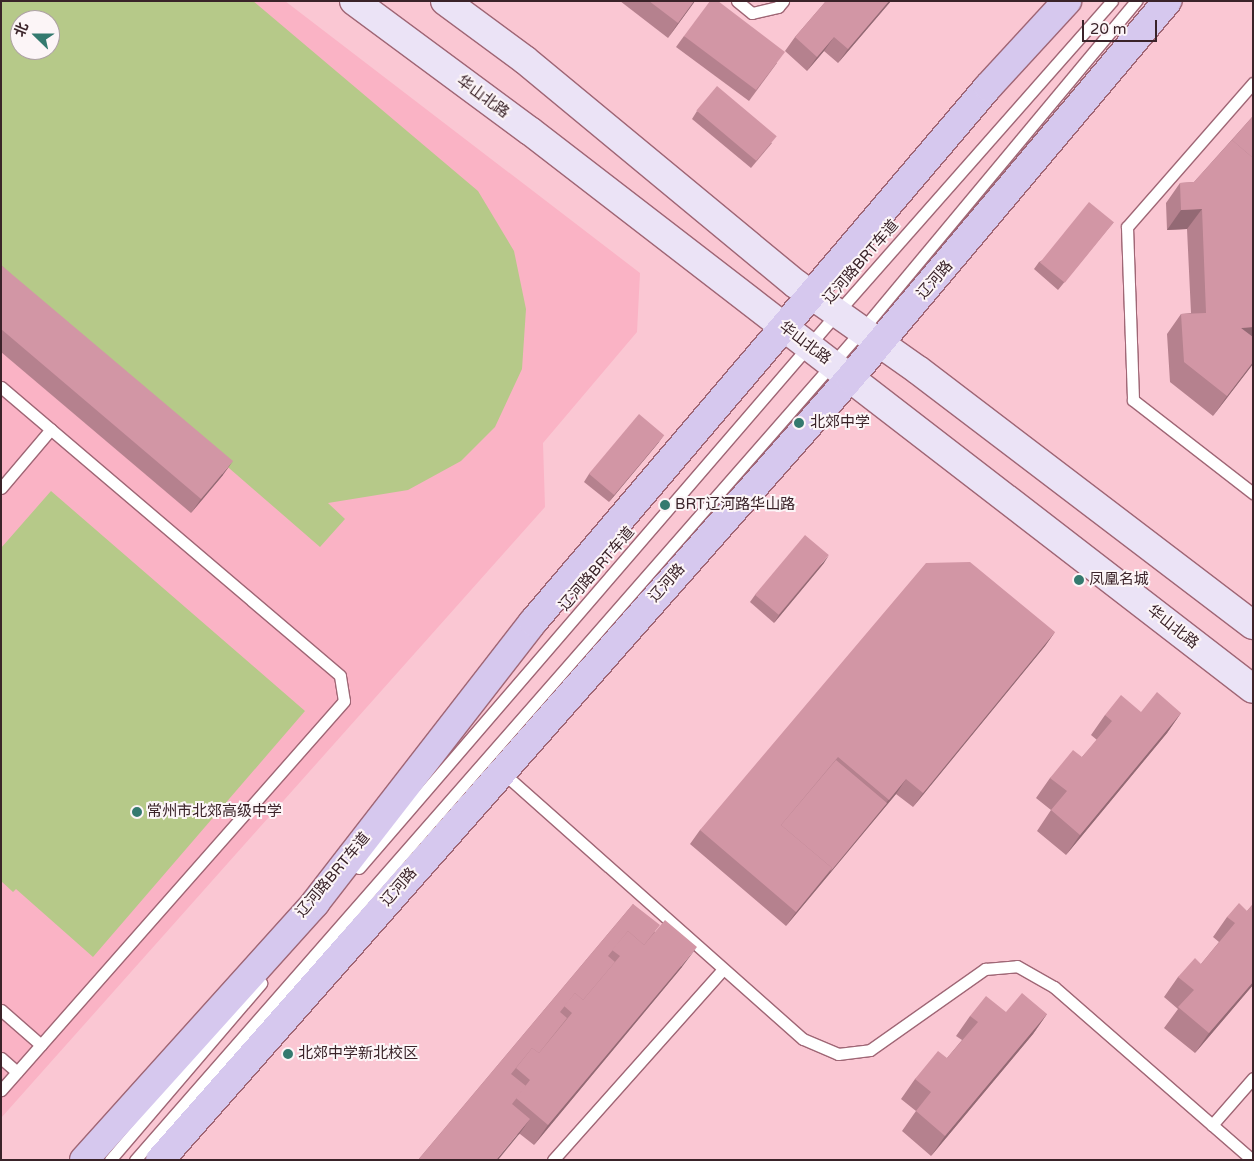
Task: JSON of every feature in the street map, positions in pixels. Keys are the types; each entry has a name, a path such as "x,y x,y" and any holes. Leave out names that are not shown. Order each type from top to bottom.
{"main road":[{"name":"华山北路","path":"354,1 530,131 1253,689"},
{"path":"445,1 524,60 836,314 918,370 1253,625"},
{"path":"84,1160 315,903 533,622 813,296 988,87 1067,1"},
{"name":"辽河路","path":"160,1160 500,771 841,371 1168,1"}],"lane":[{"path":"736,1 752,13 778,7 782,1"},
{"name":"辽河路BRT车道","path":"110,1160 836,314 1112,1"},
{"path":"870,338 1136,1"},
{"path":"1253,83 1127,227 1132,400 1253,493"},
{"path":"135,1160 841,371"},
{"path":"1,387 340,676 344,701 1,1090"},
{"path":"1,488 51,429"},
{"path":"500,771 722,970 803,1039 838,1054 870,1050 985,969 1017,966 1054,987 1252,1160"},
{"path":"552,1160 722,970"},
{"path":"1,1010 41,1044"},
{"path":"1,1058 17,1072"},
{"path":"1212,1125 1253,1078"}],"shaded area":[{"name":"常州市北郊高级中学","path":"1,1 285,1 640,273 637,332 543,443 545,507 1,1118"}],"green space":[{"path":"1,1 253,1 478,191 514,251 526,309 522,369 495,427 461,461 408,490 328,503 345,519 320,547 1,270"},
{"path":"51,491 305,711 93,957 16,889 13,892 1,881 1,548"}],"building":[{"path":"649,1 694,1 678,23"},
{"path":"710,1 718,1 785,52 756,90 684,36"},
{"path":"826,1 889,1 848,49 834,37 817,57 795,37"},
{"path":"717,86 777,136 756,161 696,111"},
{"path":"1253,116 1253,158 1232,140"},
{"path":"1232,140 1253,158 1253,327 1241,328 1253,337 1253,362 1227,396 1184,362 1181,314 1206,313 1202,209 1181,210 1180,183 1194,182"},
{"path":"1089,202 1114,222 1065,283 1040,263"},
{"path":"1,265 233,461 201,499 1,329"},
{"path":"639,414 664,435 614,495 589,474"},
{"path":"805,535 829,555 779,615 755,595"},
{"path":"970,562 1055,632 923,793 906,779 889,800 838,757 781,825 832,868 796,912 700,830 926,563"},
{"path":"1157,692 1181,713 1080,835 1051,810 1067,791 1050,778 1073,750 1082,757 1112,721 1105,715 1121,695 1141,712"},
{"path":"836,760 887,803 830,872 832,868 781,825"},
{"path":"1239,903 1247,911 1253,904 1253,982 1209,1033 1178,1007 1194,990 1178,977 1195,958 1201,964 1235,923 1227,917"},
{"path":"633,904 660,925 644,945 628,931 608,956 615,962 583,1000 575,993 560,1012 567,1018 539,1053 532,1048 511,1074 526,1086 512,1104 530,1119 496,1160 418,1160"},
{"path":"665,920 697,947 548,1125 516,1098 530,1080 516,1068 532,1048 539,1053 572,1013 564,1006 575,993 583,1000 620,956 612,950 628,931 644,945"},
{"path":"1022,993 1047,1014 945,1136 916,1111 931,1092 915,1079 938,1051 947,1058 978,1022 970,1016 986,996 1006,1012"}],"place":[{"name":"北郊中学","path":"799,423"},
{"name":"BRT辽河路华山路","path":"665,505"},
{"name":"凤凰名城","path":"1079,580"},
{"name":"常州市北郊高级中学","path":"137,812"},
{"name":"北郊中学新北校区","path":"288,1054"}]}
